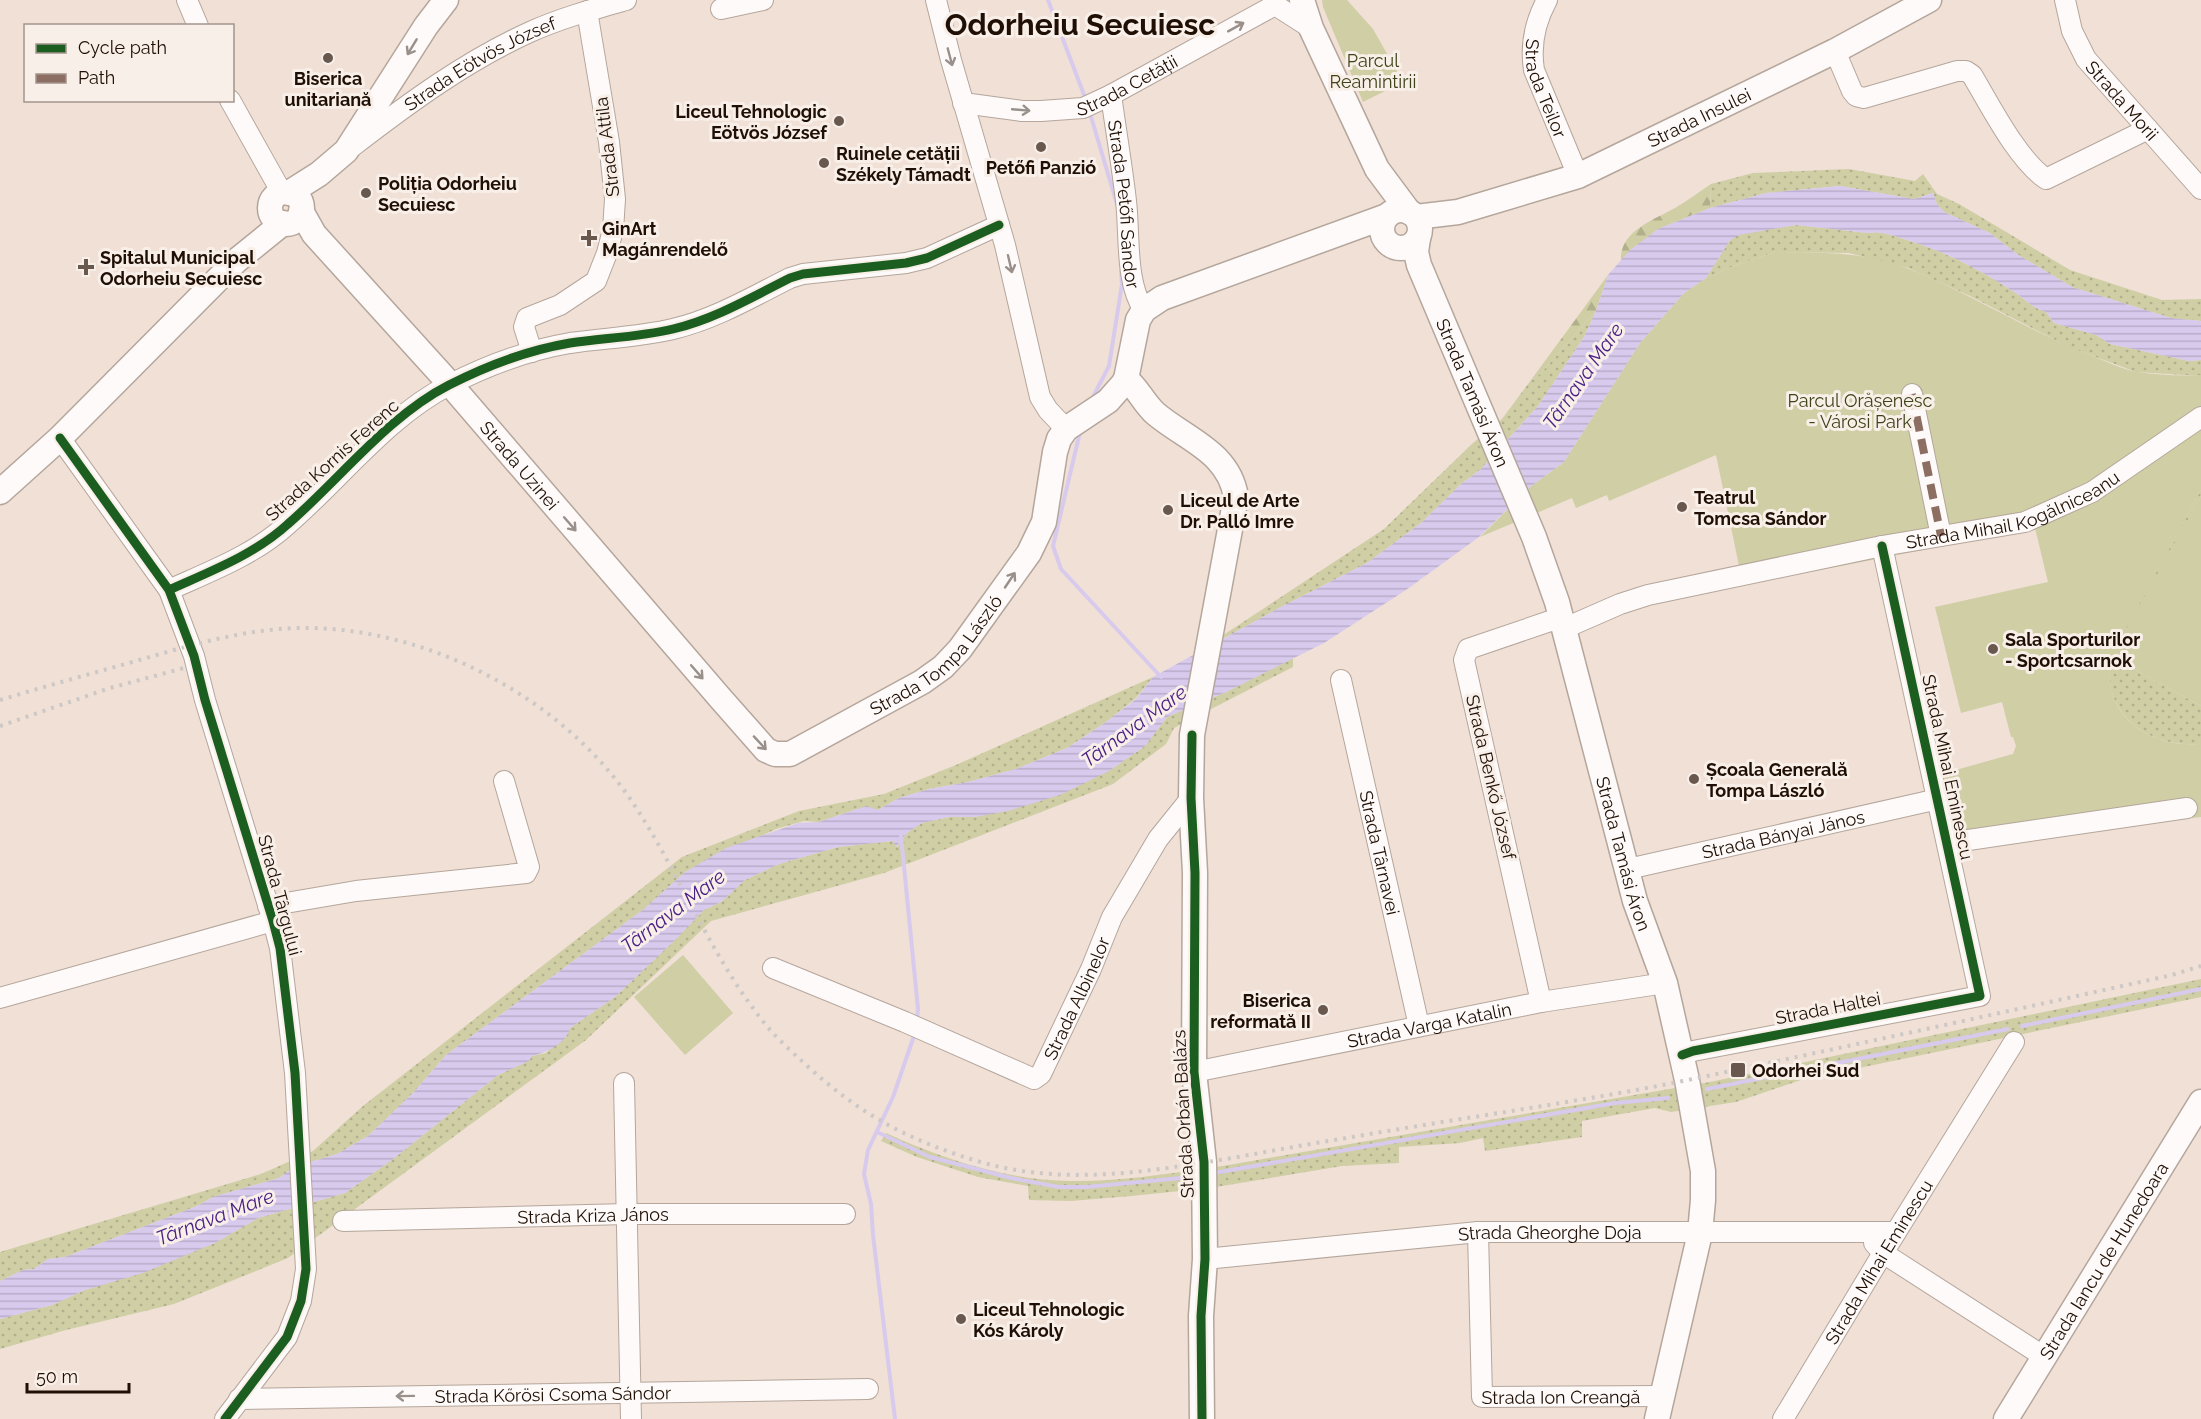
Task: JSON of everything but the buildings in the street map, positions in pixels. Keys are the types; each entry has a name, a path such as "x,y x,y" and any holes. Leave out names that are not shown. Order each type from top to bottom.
{"main road":[{"path":"0,492 60,438 236,261 285,207 346,151 426,26 446,0"},
{"name":"Strada Tamási Áron","path":"1302,0 1311,27 1377,169 1378,180 1406,222 1416,258 1435,306 1526,519 1563,623 1635,901 1665,982 1682,1055 1703,1172 1703,1200 1700,1233 1659,1408"},
{"name":"Strada Insulei","path":"1313,244 1353,227 1406,222 1431,230 1458,212 1578,176 1835,51 1929,0"},
{"name":"Strada Uzinei","path":"285,207 314,234 450,384 721,699"},
{"path":"1389,244 1382,228 1406,222"},
{"path":"1082,418 1122,384 1140,320 1162,298 1313,244 1363,240 1389,244"},
{"name":"Strada Tamási Áron","path":"1389,244 1435,306"},
{"path":"1122,384 1142,413"},
{"path":"1122,384 1168,424"},
{"path":"1082,418 1118,409 1142,413 1168,424"},
{"name":"Strada Tompa László","path":"721,699 766,750 783,756 922,682 943,667 960,649 994,604 1029,553 1044,522 1055,452 1082,418"},
{"name":"Strada Orbán Balázs","path":"1168,424 1201,444 1225,466 1234,481 1236,497 1234,518 1208,641 1192,735 1191,798 1195,873 1194,1072 1204,1162 1205,1259 1201,1316 1202,1419"},
{"name":"Strada Iancu de Hunedoara","path":"2006,1419 2201,1102"}],"street":[{"path":"187,0 197,24"},
{"name":"Strada Eötvös József","path":"346,151 413,101 464,67 508,43 550,23 626,0"},
{"path":"721,9 763,0"},
{"path":"936,0 999,225 1040,397 1048,410 1082,418"},
{"name":"Strada Teilor","path":"1547,0 1533,35 1531,53 1534,70 1578,176"},
{"name":"Strada Morii","path":"2065,0 2072,31 2086,59 2201,189"},
{"name":"Strada Cetății","path":"963,102 1022,111 1096,102 1276,2 1311,27"},
{"name":"Strada Attila","path":"532,352 524,327 527,318 560,305 596,280 613,230 615,199 609,142 587,11"},
{"path":"1835,51 1852,91 1856,96 1864,98 1957,71 1966,71 1972,75 2013,143 2046,179 2148,129"},
{"path":"394,77 406,96 413,101"},
{"path":"231,102 263,159 285,207"},
{"name":"Strada Petőfi Sándor","path":"1096,102 1126,203 1133,279 1140,320"},
{"name":"Strada Kornis Ferenc","path":"169,590 243,556 266,542 288,525 393,425 450,384 532,352 567,344 671,330 704,321 790,278 826,270 893,265 927,258 999,225"},
{"path":"1912,394 1941,536"},
{"name":"Strada Mihail Kogălniceanu","path":"1563,623 1648,596 1882,546 2025,522 2092,492 2201,417"},
{"name":"Strada Târgului","path":"60,438 169,590 194,656 205,700 280,948 295,1073 306,1269 303,1295 296,1318 280,1348 225,1419"},
{"name":"Strada Mihai Eminescu","path":"1882,546 1980,996"},
{"name":"Strada Benkő József","path":"1541,1002 1464,660 1468,649 1563,623"},
{"name":"Strada Târnavei","path":"1341,680 1419,1026"},
{"path":"0,998 271,913 356,891 526,873 530,867 504,781"},
{"name":"Strada Albinelor","path":"773,968 914,1026 1034,1079 1041,1074 1091,969 1112,916 1158,838 1191,798"},
{"name":"Strada Bányai János","path":"1628,869 1938,799"},
{"path":"1948,843 2187,808"},
{"name":"Strada Varga Katalin","path":"1194,1072 1541,1002 1665,982"},
{"name":"Strada Haltei","path":"1682,1055 1980,996"},
{"name":"Strada Mihai Eminescu","path":"1782,1419 2014,1042"},
{"path":"624,1083 631,1419"},
{"name":"Strada Kriza János","path":"343,1221 627,1214 845,1214"},
{"name":"Strada Gheorghe Doja","path":"1205,1259 1478,1232 1896,1232"},
{"name":"Strada Ion Creangă","path":"1478,1232 1482,1396 1659,1408"},
{"path":"1864,1232 1883,1252 2043,1356"},
{"name":"Strada Kőrösi Csoma Sándor","path":"239,1399 868,1389"}],"green space":[{"name":"Parcul Reamintirii","path":"1322,0 1347,0 1373,29 1403,82 1363,102"},
{"path":"1849,169 1915,181 1923,174 1937,194 1959,204 2070,270 2162,300 2201,299 2201,321 2171,318 2072,287 2017,254 1990,233 1944,212 1937,204 1933,193 1914,199 1840,186 1766,193 1710,208 1711,184 1753,173"},
{"path":"1711,184 1710,208 1658,229 1621,261 1626,242 1639,228"},
{"path":"1796,225 1883,233 1922,245 1985,274 2036,308 2046,312 2054,323 2096,335 2110,344 2189,361 2201,360 2201,375 2136,372 2069,347 1970,296 1908,268 1849,253 1775,252 1706,278 1730,240 1739,234"},
{"name":"Parcul Orășenesc - Városi Park","path":"1775,252 1843,254 1892,263 1932,279 2044,335 2119,367 2153,374 2201,375 2201,490 2111,656 2201,496 2201,706 2112,657 2110,677 2113,695 2121,711 2132,724 2164,741 2201,744 2201,817 2191,818 2188,800 1953,837 1938,775 2013,754 2016,746 2011,737 2002,702 1961,713 1935,607 2048,582 2035,528 1743,585 1716,455 1609,501 1607,495 1576,508 1572,498 1480,537 1530,487 1564,462 1640,343 1684,293 1706,278"},
{"path":"1608,275 1596,311 1540,374 1531,380"},
{"path":"1596,311 1584,337 1538,406 1480,470 1461,484 1421,523 1367,563 1193,655 1384,529 1473,443 1502,419 1531,380 1540,374"},
{"path":"2201,490 2201,496 2112,657 2201,706 2201,744 2181,744 2145,733 2131,722 2119,709 2112,692 2109,674 2112,653"},
{"path":"1293,658 1293,667 1174,728 1166,744 1113,784 884,873 711,921 586,1040 288,1258 174,1304 66,1330 0,1349 0,1319 52,1305 85,1290 215,1243 258,1218 345,1193 393,1159 498,1075 528,1061 532,1056 546,1053 570,1028 615,997 704,910 721,902 745,880 779,864 838,847 893,841 897,847 908,832 922,823 949,817 975,817 1109,771 1145,746 1167,717 1226,692"},
{"path":"1153,677 1136,698 1106,722 1067,748 1016,769 899,798 878,810 857,809 819,822 804,821 776,829 685,872 644,909 446,1055 413,1093 368,1136 337,1154 294,1167 279,1178 213,1197 197,1206 65,1257 48,1259 34,1269 23,1270 0,1281 0,1252 261,1174 313,1151 363,1106 682,857 799,811 884,794 956,765"},
{"path":"683,955 733,1013 685,1055 634,997"},
{"path":"2201,979 2201,997 1801,1080 1736,1102 1671,1112 1655,1108 1582,1121 1582,1137 1485,1151 1483,1138 1460,1143 1399,1147 1399,1163 1342,1166 1210,1188 1071,1201 1029,1200 1028,1186 978,1177 917,1157 881,1141 886,1133 975,1166 1046,1180 1105,1180 1158,1175 1211,1168 1710,1082"}],"water":[{"name":"Târnava Mare","path":"1840,186 1914,199 1933,193 1937,204 1944,212 1990,233 2017,254 2072,287 2171,318 2201,321 2201,360 2189,361 2110,344 2096,335 2054,323 2046,312 1973,268 1948,255 1888,234 1796,225 1739,235 1730,240 1706,278 1684,293 1640,343 1564,462 1530,487 1479,537 1406,590 1324,643 1226,692 1167,717 1145,746 1109,771 1060,795 1008,811 975,817 949,817 922,823 908,832 896,847 893,841 838,847 779,864 745,880 721,902 704,910 615,997 570,1028 560,1043 498,1075 393,1159 345,1193 258,1218 215,1243 143,1273 85,1290 52,1305 0,1319 0,1281 23,1270 34,1269 48,1259 65,1257 197,1206 213,1197 279,1178 294,1167 337,1154 368,1136 413,1093 446,1055 644,909 685,872 726,848 798,823 819,822 866,806 878,810 899,798 1016,769 1067,748 1136,699 1153,677 1367,563 1421,523 1461,484 1480,470 1538,406 1584,337 1596,311 1608,275 1630,250 1658,229 1710,208 1766,193"}],"waterway":[{"path":"1048,0 1086,100"},
{"path":"1089,110 1117,204"},
{"path":"1092,399 1109,366 1122,284 1121,271"},
{"path":"1080,432 1053,546 1061,569 1161,677"},
{"path":"901,836 918,1009 917,1019"},
{"path":"2022,1026 2201,989"},
{"path":"1707,1089 2008,1029"},
{"path":"895,1419 871,1204 864,1174 868,1150 893,1097 915,1033"},
{"path":"1214,1173 1615,1103 1668,1098"},
{"path":"877,1132 930,1157 1011,1178 1059,1187 1086,1187 1181,1178"}],"railway":[{"path":"0,700 212,640 275,629 344,630 392,639 439,653 484,674 527,699 566,728 601,762 631,800 648,827 709,939 743,994 777,1037 825,1081 866,1112 933,1146 984,1163 1047,1174 1111,1174 1206,1162 1608,1095 1928,1029 2172,975 2201,966"},
{"path":"0,726 110,688 184,668"}],"marked path":[{"path":"1912,394 1941,536"}],"cycle path":[{"path":"169,590 231,562 261,545 288,524 405,413 449,385 478,371 523,354 555,346 648,334 689,325 747,300 790,278 803,274 906,263 927,258 999,225"},
{"path":"60,438 169,590 194,656 205,700 280,948 295,1073 306,1269 301,1301 287,1337 225,1419"},
{"path":"1682,1055 1980,996 1882,546"},
{"path":"1192,735 1191,798 1195,873 1194,1072 1204,1162 1205,1259 1201,1316 1202,1419"}],"place":[{"name":"Biserica unitariană","path":"328,58"},
{"name":"Liceul Tehnologic Eötvös József","path":"839,121"},
{"name":"Petőfi Panzió","path":"1041,147"},
{"name":"Ruinele cetății Székely Támadt","path":"824,163"},
{"name":"Poliția Odorheiu Secuiesc","path":"366,193"},
{"name":"GinArt Magánrendelő","path":"589,238"},
{"name":"Spitalul Municipal Odorheiu Secuiesc","path":"86,267"},
{"name":"Teatrul Tomcsa Sándor","path":"1682,507"},
{"name":"Liceul de Arte Dr. Palló Imre","path":"1168,510"},
{"name":"Sala Sporturilor - Sportcsarnok","path":"1993,649"},
{"name":"Școala Generală Tompa László","path":"1694,779"},
{"name":"Biserica reformată II","path":"1323,1010"},
{"name":"Odorhei Sud","path":"1738,1070"},
{"name":"Liceul Tehnologic Kós Károly","path":"961,1319"}],"district":[{"name":"Odorheiu Secuiesc","path":"1080,24"}]}
